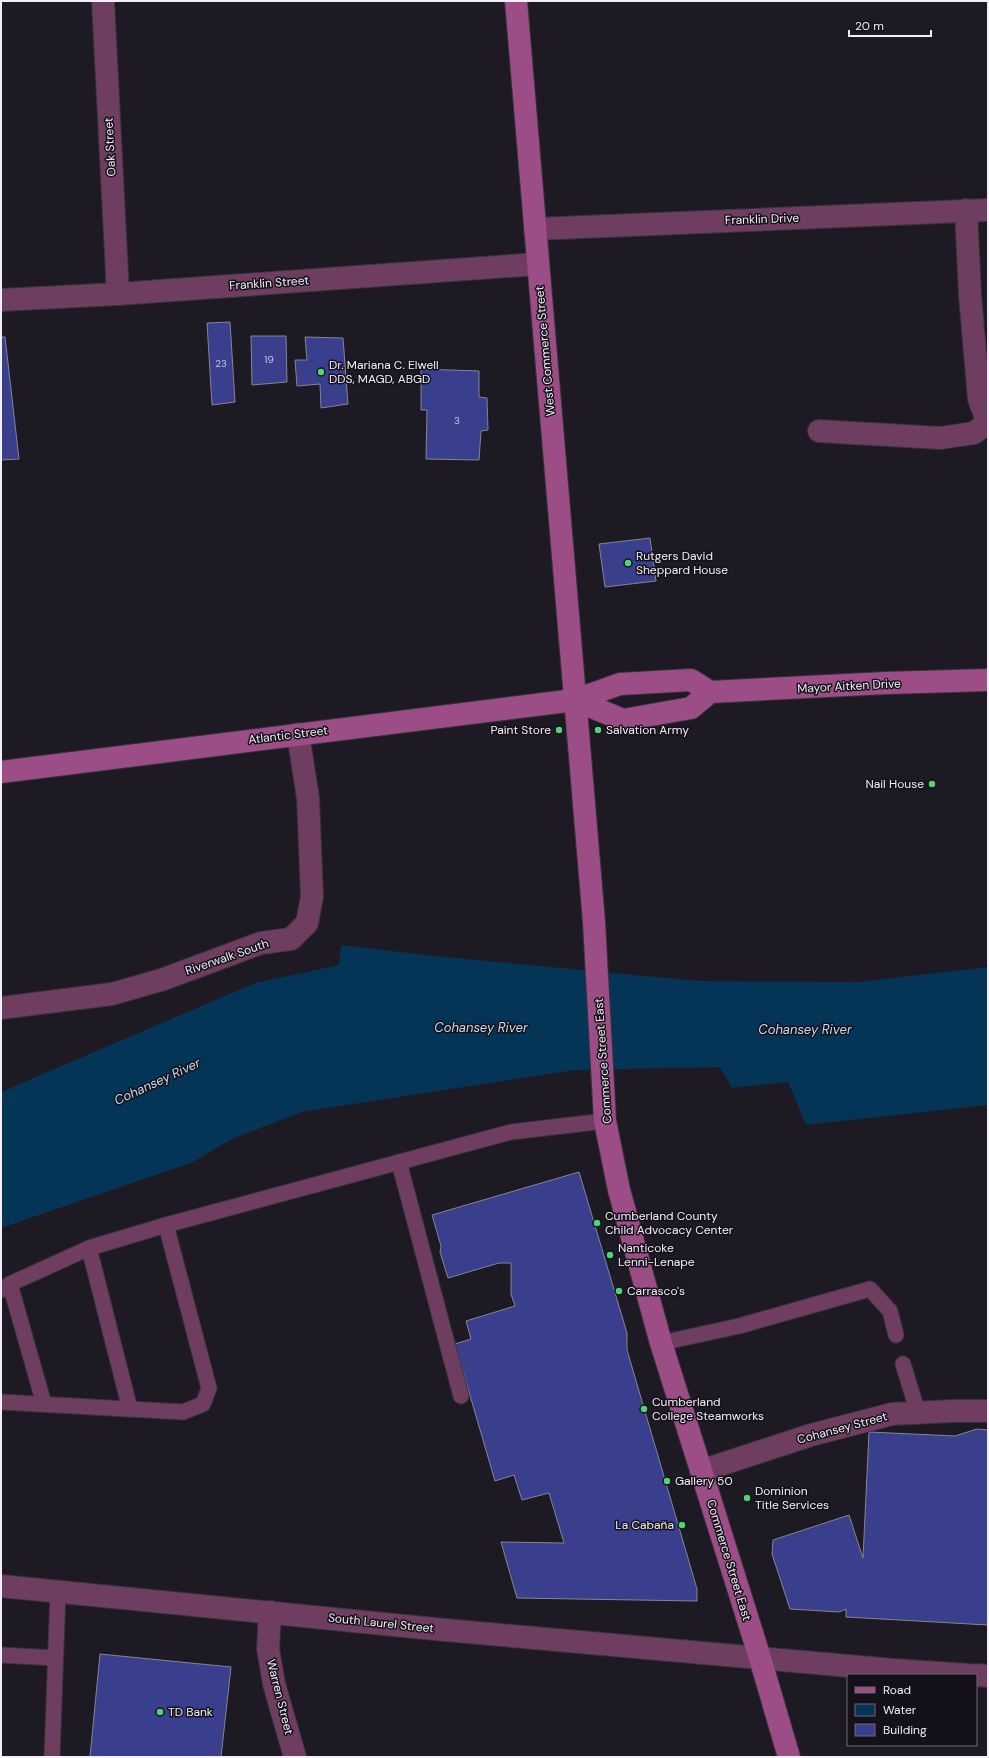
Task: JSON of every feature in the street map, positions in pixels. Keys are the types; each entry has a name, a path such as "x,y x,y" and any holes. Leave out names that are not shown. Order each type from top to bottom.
{"street":[{"name":"Oak Street","path":"102,1 118,294"},
{"name":"West Commerce Street","path":"516,1 575,700"},
{"path":"818,431 940,438 974,433 988,423 979,399 969,288 966,210"},
{"name":"Franklin Drive","path":"535,229 988,210"},
{"name":"Franklin Street","path":"1,300 118,294 538,264"},
{"path":"691,680 710,692 691,708 623,720 575,700 620,684 691,680"},
{"name":"Mayor Aitken Drive","path":"710,692 886,683 988,680"},
{"name":"Atlantic Street","path":"1,772 575,700"},
{"name":"Commerce Street East","path":"575,700 594,922 605,1121 619,1190 661,1343 760,1658 789,1757"},
{"name":"Riverwalk South","path":"1,1008 112,994 164,979 261,943 291,939 307,922 312,897 308,798 298,734"},
{"name":"Cohansey Street","path":"701,1470 811,1435 864,1420 892,1414 988,1411"},
{"name":"South Laurel Street","path":"1,1586 445,1630 953,1674"},
{"name":"Warren Street","path":"270,1612 268,1649 274,1684 295,1757"},
{"path":"977,1676 988,1676"}],"lane":[{"path":"44,1404 5,1287 89,1248 166,1225 510,1132 605,1121"},
{"path":"399,1162 461,1396"},
{"path":"1,1402 183,1412 203,1404 209,1388 166,1225"},
{"path":"89,1248 130,1409"},
{"path":"661,1343 739,1326 870,1289 890,1311 896,1335"},
{"path":"903,1364 918,1413"},
{"path":"52,1757 58,1591"},
{"path":"1,1655 55,1658"}],"water":[{"name":"Cohansey River","path":"341,945 434,956 699,981 859,982 988,967 988,1105 806,1125 788,1082 732,1088 720,1067 575,1070 301,1112 230,1140 191,1163 1,1228 1,1092 255,983 339,965"}],"building":[{"path":"230,322 235,402 212,405 207,323"},
{"path":"251,336 286,336 287,382 252,385"},
{"path":"1,337 5,337 19,459 1,460"},
{"name":"Dr. Mariana C. Elwell DDS, MAGD, ABGD","path":"305,337 343,338 348,404 321,408 320,384 297,386 295,360 307,360"},
{"path":"421,369 479,371 479,397 487,398 488,430 481,431 479,460 426,459 427,410 421,410"},
{"name":"Rutgers David Sheppard House","path":"650,538 656,581 605,587 599,544"},
{"path":"579,1172 627,1333 627,1350 697,1589 697,1601 517,1598 501,1542 564,1543 549,1493 522,1500 514,1475 495,1481 455,1344 471,1339 466,1321 515,1306 511,1294 511,1263 499,1263 448,1278 440,1252 441,1246 432,1215"},
{"path":"977,1429 988,1430 988,1625 846,1617 846,1609 839,1612 790,1609 772,1554 773,1540 849,1515 863,1558 869,1432 955,1436"},
{"name":"TD Bank","path":"100,1654 231,1667 221,1757 90,1757"}],"place":[{"name":"Dr. Mariana C. Elwell DDS, MAGD, ABGD","path":"321,372"},
{"name":"Rutgers David Sheppard House","path":"628,563"},
{"name":"Paint Store","path":"559,730"},
{"name":"Salvation Army","path":"598,730"},
{"name":"Nail House","path":"932,784"},
{"name":"Cumberland County Child Advocacy Center","path":"597,1223"},
{"name":"Nanticoke Lenni-Lenape","path":"610,1255"},
{"name":"Carrasco's","path":"619,1291"},
{"name":"Cumberland College Steamworks","path":"644,1409"},
{"name":"Gallery 50","path":"667,1481"},
{"name":"Dominion Title Services","path":"747,1498"},
{"name":"La Cabaña","path":"682,1525"},
{"name":"TD Bank","path":"160,1712"}]}
